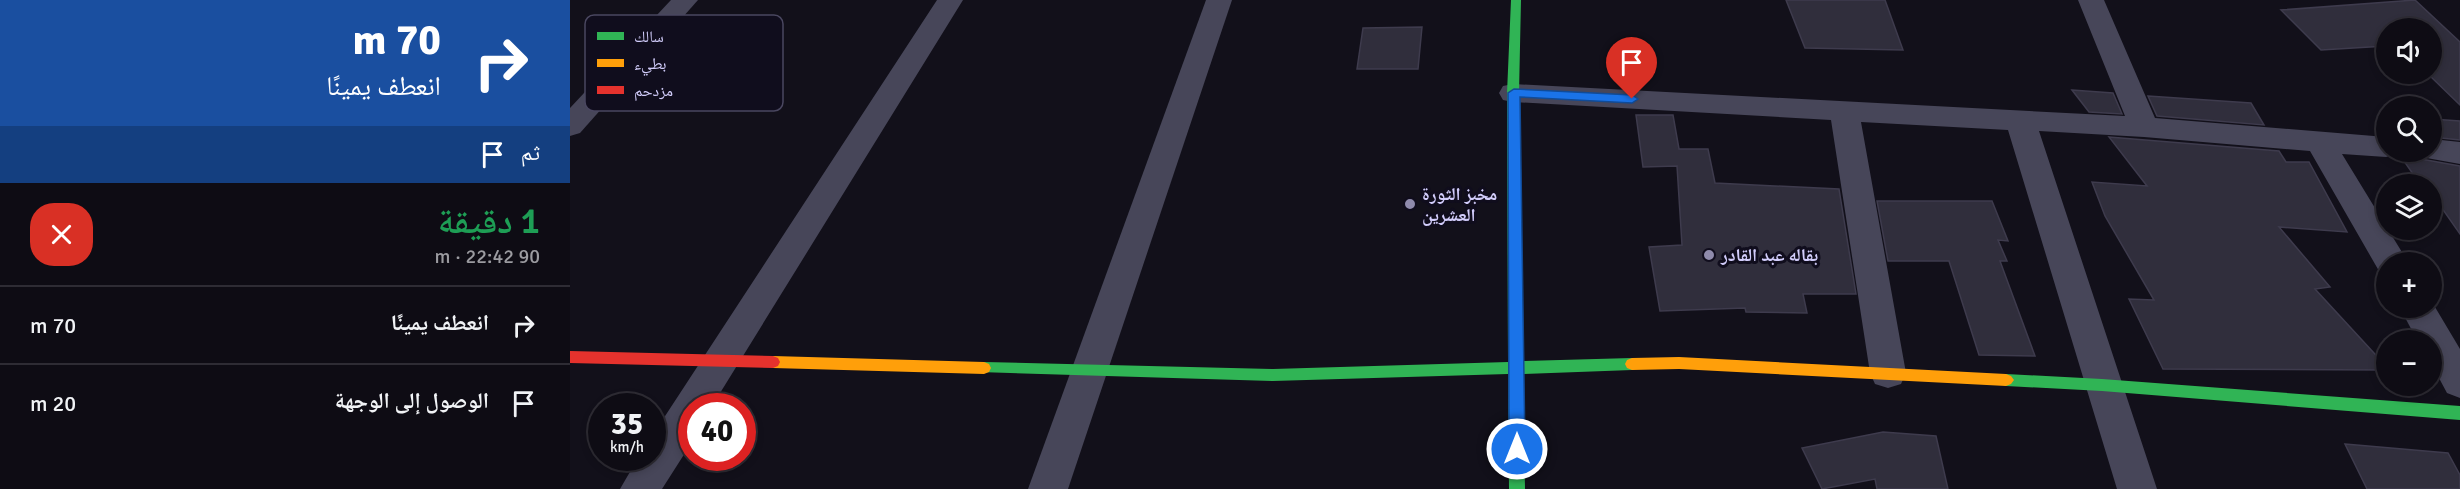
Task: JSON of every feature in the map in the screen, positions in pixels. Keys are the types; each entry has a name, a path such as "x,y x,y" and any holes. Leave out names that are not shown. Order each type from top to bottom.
{"street":[{"path":"672,15 686,0"},
{"path":"701,393 950,0"},
{"path":"1048,489 1219,0"},
{"path":"1516,0 1514,93 1517,489"},
{"path":"2091,0 2144,127"},
{"path":"1514,93 2144,127 2376,146"},
{"path":"570,126 585,110"},
{"path":"1844,111 1888,374"},
{"path":"2020,120 2137,489"},
{"path":"2320,142 2385,252"},
{"path":"2442,151 2460,153"},
{"path":"2423,318 2460,382"},
{"path":"570,357 1273,375 1679,363 2102,384 2460,413"},
{"path":"640,489 678,429"}],"building":[{"path":"1786,0 1885,0 1903,50 1805,48"},
{"path":"2415,0 2434,18 2376,18 2376,47 2321,50 2281,10"},
{"path":"2442,25 2460,42 2460,105 2438,84 2442,84"},
{"path":"1422,27 1418,69 1357,69 1363,28"},
{"path":"2072,90 2113,93 2122,114 2089,112"},
{"path":"2148,96 2251,103 2264,125 2157,116"},
{"path":"1636,115 1673,115 1679,149 1708,149 1715,183 1839,189 1856,294 1803,294 1807,313 1746,312 1745,308 1660,311 1649,247 1682,245 1677,166 1643,167"},
{"path":"2442,120 2460,121 2460,140 2442,138"},
{"path":"2109,137 2279,151 2286,162 2309,162 2347,232 2279,227 2330,287 2315,289 2376,355 2376,370 2163,369 2129,299 2154,300 2105,216 2092,182 2147,186"},
{"path":"2405,162 2438,162 2460,166 2460,234 2442,208 2442,174 2413,174"},
{"path":"1877,201 1992,201 2008,241 1998,240 2007,261 2000,261 2035,356 1979,355 1949,261 1888,261"},
{"path":"1883,432 1936,436 1948,489 1877,489 1875,479 1822,489 1802,448"},
{"path":"2345,444 2448,453 2460,475 2460,489 2367,489"}],"traffic: fast":[{"path":"1516,0 1513,93 1517,489"},
{"path":"984,368 1273,375 1632,364"},
{"path":"2006,380 2102,385 2460,413"}],"traffic: slow":[{"path":"773,362 984,368"},
{"path":"1632,364 1679,363 2006,380"}],"traffic: jam":[{"path":"570,357 773,362"}],"place":[{"name":"مخبز الثورة العشرين","path":"1410,204"},
{"name":"بقاله عبد القادر","path":"1709,255"}],"route":[{"path":"1517,449 1514,93 1632,99"}]}
